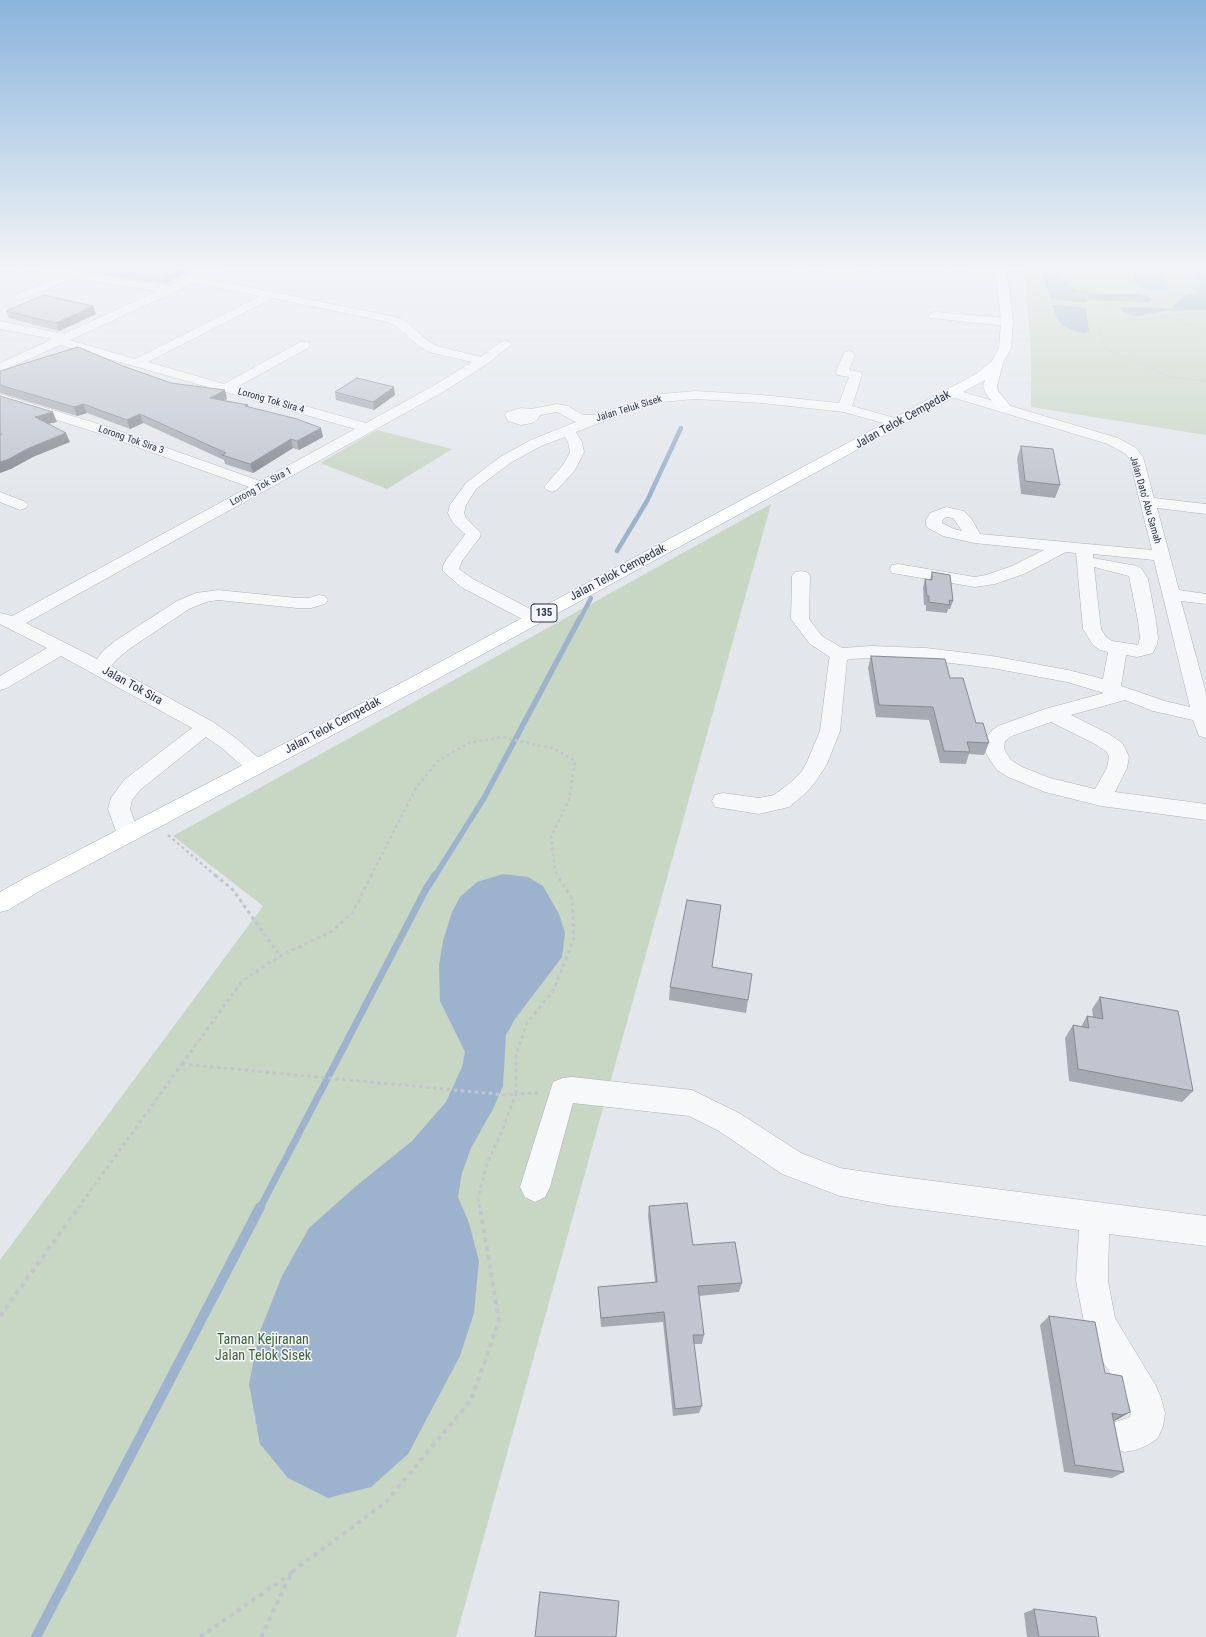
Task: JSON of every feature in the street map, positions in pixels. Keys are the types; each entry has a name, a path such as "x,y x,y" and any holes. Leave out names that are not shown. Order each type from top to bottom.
{"main road":[{"name":"Jalan Telok Cempedak","path":"0,903 953,393 981,377 997,363 1005,348 1005,343"},
{"path":"997,363 990,386 992,392 1005,408"}],"street":[{"path":"0,368 54,343"},
{"name":"Lorong Tok Sira 4","path":"73,343 136,363 367,428"},
{"path":"136,363 175,343"},
{"path":"423,343 433,349 483,361"},
{"name":"Lorong Tok Sira 1","path":"7,620 261,486 438,389 483,361 505,345"},
{"path":"226,388 304,346"},
{"path":"844,408 856,375 842,372 849,355"},
{"name":"Jalan Dato' Abu Samah","path":"953,393 1123,445 1136,457 1204,723"},
{"name":"Jalan Teluk Sisek","path":"534,618 467,583 451,571 451,566 472,537 473,533 459,520 456,513 458,505 471,486 516,454 536,443 594,419 661,398 695,395 762,399 844,408 897,423"},
{"name":"Lorong Tok Sira 3","path":"0,398 100,429 261,486"},
{"path":"531,413 560,408 580,419 594,419"},
{"path":"552,487 570,467 577,452 575,442 568,430"},
{"path":"0,497 20,505"},
{"path":"1147,502 1206,509"},
{"path":"974,538 1064,546 1136,573 1139,579 1146,615 1149,638 1146,649 1137,651 1118,648 1107,646 1099,641 1092,629 1085,554"},
{"path":"898,570 963,581 975,582 989,580 1018,570 1064,546"},
{"path":"1085,554 1161,556"},
{"path":"800,576 800,618 807,630 816,640 841,656"},
{"path":"1171,594 1206,599"},
{"path":"100,668 110,655 122,644 183,605 202,597 232,596 297,603 311,603 319,600"},
{"name":"Jalan Tok Sira","path":"7,620 100,668 206,727 230,744 256,767"},
{"path":"0,684 61,648"},
{"path":"1118,648 1118,691"},
{"path":"723,802 759,806 781,801 809,776 819,758 830,731 834,707 838,660 841,656 856,652 926,654 958,657 1068,676 1171,709 1204,723"},
{"path":"1118,691 1017,726 998,736 994,741 994,748 998,757 1004,765 1025,777 1045,784 1101,798 1206,812"},
{"path":"1052,714 1102,739 1115,748 1119,757 1117,768 1101,798"},
{"path":"128,834 119,809 122,798 132,785 206,727"},
{"path":"535,1187 562,1091 572,1090 692,1103 729,1122 792,1164 840,1182 887,1190 1206,1231"},
{"path":"1094,1217 1092,1281 1100,1322 1144,1398 1148,1413 1146,1426 1136,1433 1124,1435"}],"path":[{"path":"1103,343 1105,348 1170,377 1206,381"},
{"path":"0,1316 242,981 280,956 331,932 353,912 416,788 438,761 469,743 501,737 555,749 575,761 569,800 551,837 555,871 572,898 574,939 553,991 527,1023 516,1055 516,1094 500,1136 488,1161 478,1197 499,1321 471,1400 386,1502 292,1572 200,1637"},
{"path":"152,822 233,890 280,956"},
{"path":"182,1064 310,1075 507,1095 562,1091"},
{"path":"261,1637 292,1572"}],"green space":[{"path":"1030,343 1206,343 1206,435 1031,407"},
{"path":"377,430 452,449 387,489 320,463"},
{"name":"Taman Kejiranan Jalan Telok Sisek","path":"771,504 456,1637 0,1637 0,1260 263,906 173,836"}],"water":[{"path":"503,874 528,877 543,886 559,914 565,933 562,957 515,1019 506,1035 503,1086 493,1109 471,1148 462,1173 458,1197 469,1223 479,1261 474,1313 460,1356 408,1454 371,1487 328,1498 288,1478 260,1444 249,1384 259,1334 282,1276 309,1228 355,1187 412,1141 446,1102 462,1067 465,1052 440,1001 439,965 443,941 452,912 460,897 477,882"}],"building":[{"path":"78,347 123,366 171,383 225,390 210,398 248,405 245,406 297,419 321,428 297,441 291,439 250,464 222,455 226,453 140,414 127,420 83,404 74,407 0,385 0,371"},
{"path":"357,378 394,387 373,402 335,392"},
{"path":"0,396 53,412 35,417 66,433 0,462 0,435 2,434 0,433"},
{"path":"1021,446 1053,449 1060,485 1025,481"},
{"path":"932,572 950,575 953,601 949,600 950,605 929,602 925,579 932,580"},
{"path":"871,656 945,659 950,678 963,678 976,723 983,723 989,743 967,742 970,752 944,751 933,707 879,705"},
{"path":"687,900 721,905 712,967 752,974 748,1000 670,987"},
{"path":"1100,997 1178,1011 1193,1091 1078,1069 1073,1025 1089,1028 1087,1016 1103,1019"},
{"path":"687,1203 693,1245 735,1242 742,1283 698,1286 704,1335 693,1335 702,1406 675,1409 664,1312 601,1318 598,1287 657,1282 649,1206"},
{"path":"1049,1316 1095,1322 1105,1373 1122,1376 1130,1412 1122,1415 1112,1413 1124,1472 1075,1465"},
{"path":"540,1592 619,1601 616,1637 535,1637"},
{"path":"1034,1609 1096,1617 1099,1637 1039,1637"}],"waterway":[{"path":"617,551 647,501 681,428"},
{"path":"580,619 591,598"},
{"path":"435,876 484,798 580,618"},
{"path":"260,1208 426,889 435,875"},
{"path":"36,1637 260,1207"}]}
